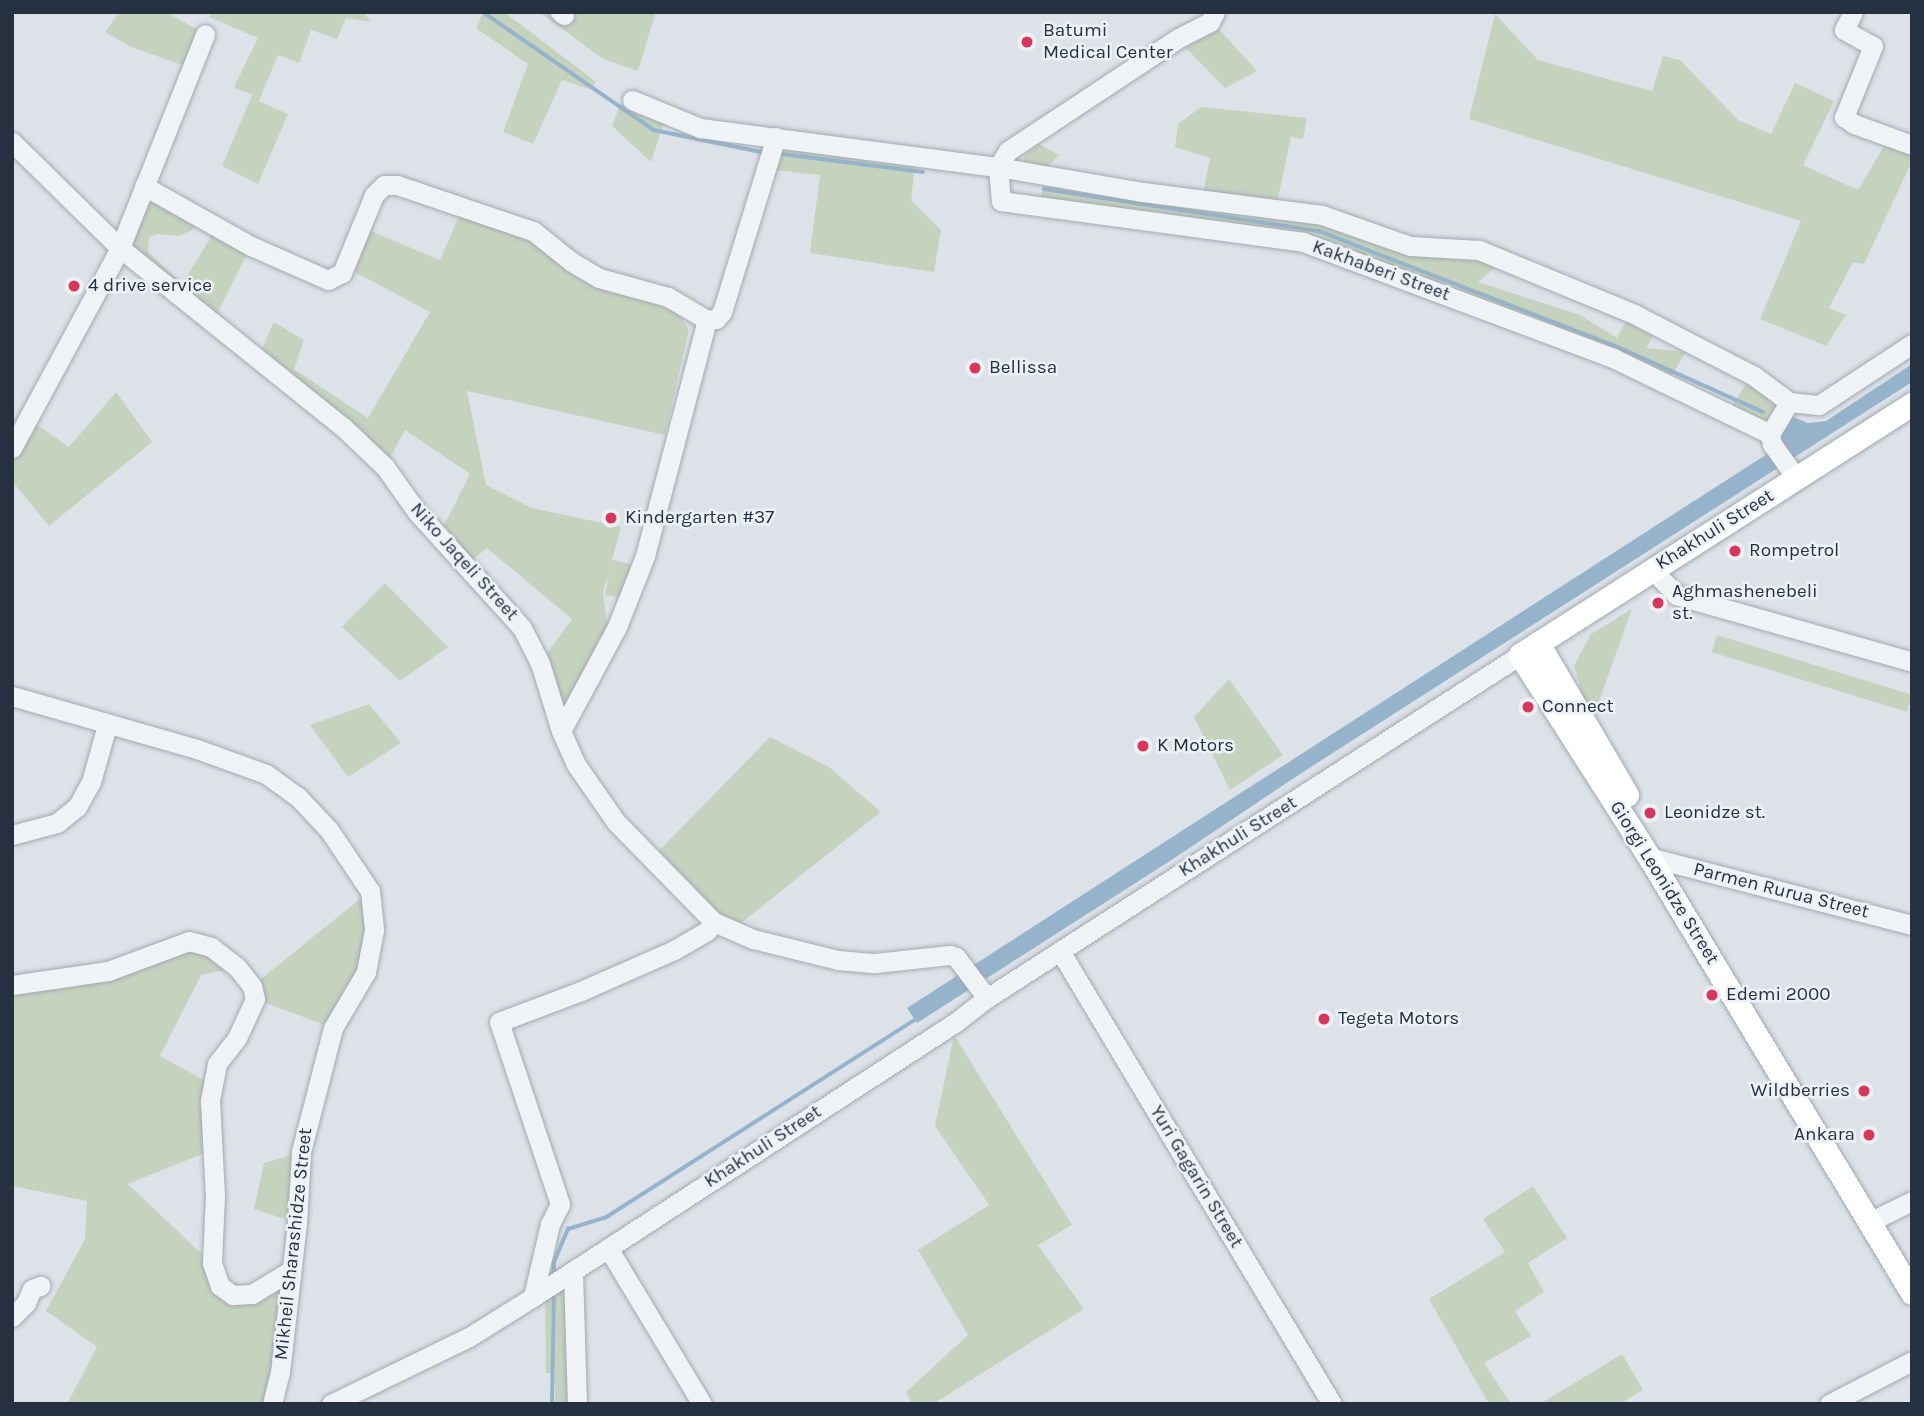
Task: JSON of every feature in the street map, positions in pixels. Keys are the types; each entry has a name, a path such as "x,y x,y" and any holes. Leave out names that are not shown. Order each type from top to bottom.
{"main road":[{"name":"Khakhuli Street","path":"1529,649 1652,569 1792,472 1912,404"},
{"name":"Giorgi Leonidze Street","path":"1529,649 1875,1219 1912,1293"},
{"name":"Giorgi Leonidze Street","path":"1875,1219 1912,1267"}],"street":[{"path":"632,100 700,128 998,167 1009,151 1177,39 1210,22 1215,12"},
{"path":"1853,12 1844,30 1873,46 1844,117 1854,124 1912,145"},
{"path":"12,447 120,248 205,34"},
{"path":"144,186 251,246 328,280 342,273 374,195 384,186 397,185 533,231 572,262 599,278 668,297 707,320 716,319 722,312 776,137"},
{"name":"Niko Jaqeli Street","path":"12,142 120,248 356,439 385,467 416,512 523,628 540,663 561,731 575,763 616,822 714,922 763,942 838,960 874,963 950,955 961,963 987,998"},
{"name":"Kakhaberi Street","path":"1771,439 1613,358 1303,242 1001,201 998,167 1143,192 1322,215 1410,246 1479,250 1634,314 1754,376 1788,402"},
{"path":"561,731 617,627 645,556 707,320"},
{"path":"1792,472 1771,439 1788,402 1819,405 1912,344"},
{"path":"1652,569 1676,595 1912,662"},
{"name":"Khakhuli Street","path":"538,1294 956,1022 987,998 1529,649"},
{"name":"Mikheil Sharashidze Street","path":"12,696 197,750 266,774 298,797 330,830 370,891 374,930 366,972 333,1028 301,1152 297,1223 280,1372 272,1404"},
{"path":"12,835 57,823 77,807 91,782 107,725"},
{"name":"Parmen Rurua Street","path":"1659,860 1912,925"},
{"path":"331,1404 469,1337 538,1294 550,1224 560,1203 499,1022 581,991 674,950 707,931 714,922"},
{"path":"12,985 108,971 189,941 211,947 237,967 252,986 255,999 237,1038 217,1064 210,1101 215,1196 212,1263 220,1286 233,1296 251,1294 269,1286 290,1271"},
{"name":"Yuri Gagarin Street","path":"1060,951 1332,1404"},
{"path":"1875,1219 1912,1201"},
{"path":"608,1248 702,1404"},
{"path":"570,1273 577,1404"},
{"path":"12,1317 26,1303 33,1289 40,1286"},
{"path":"1829,1404 1912,1361"}],"green space":[{"path":"119,12 166,12 205,34 191,68 131,47 105,32"},
{"path":"212,12 364,12 371,22 346,18 337,39 311,30 299,63 278,55 259,101 288,114 258,184 222,166 252,95 234,87 258,38 209,17"},
{"path":"483,12 504,12 595,81 592,90 562,80 533,144 503,132 528,64 476,28"},
{"path":"539,12 656,12 638,71 603,59"},
{"path":"1495,14 1538,60 1652,91 1663,56 1680,60 1738,120 1771,134 1795,83 1834,101 1803,165 1858,190 1887,141 1912,151 1912,161 1864,264 1853,262 1829,308 1846,315 1826,346 1760,319 1801,221 1469,119"},
{"path":"1216,26 1257,71 1225,88 1186,48"},
{"path":"632,100 666,116 651,162 612,126 620,105"},
{"path":"1201,107 1307,118 1303,139 1291,137 1276,208 1202,199 1210,158 1175,147 1178,124"},
{"path":"776,137 916,156 911,200 941,230 934,272 810,253 820,175 767,169"},
{"path":"1039,144 1059,155 1042,173 1024,162 1025,155"},
{"path":"1043,182 1324,221 1487,259 1494,269 1478,282 1580,315 1617,338 1627,320 1653,336 1646,348 1686,352 1669,380 1297,233 1041,198"},
{"path":"144,186 209,222 179,236 157,234 149,237 148,252 182,284 217,227 251,246 213,322 120,248"},
{"path":"463,207 533,231 572,262 668,297 689,330 665,435 467,391 486,485 532,508 621,527 612,560 631,564 624,598 605,595 609,573 603,592 608,630 561,731 540,663 572,619 487,548 466,565 438,537 470,474 405,430 385,467 258,358 274,322 304,340 294,369 368,418 430,312 345,267 361,227 440,260"},
{"path":"1749,379 1780,403 1767,421 1730,409"},
{"path":"116,392 152,442 49,526 12,481 12,448 28,419 69,447"},
{"path":"385,583 448,647 400,681 342,627"},
{"path":"1632,609 1593,718 1584,702 1574,666 1591,634"},
{"path":"1717,635 1912,695 1907,712 1712,652"},
{"path":"1229,679 1283,755 1230,790 1194,717"},
{"path":"369,704 401,743 348,777 310,725"},
{"path":"770,737 829,767 881,812 732,930 651,859"},
{"path":"370,891 374,930 333,1028 255,999 252,986"},
{"path":"189,941 237,967 201,975 160,1056 213,1085 212,1150 128,1184 207,1259 230,1302 281,1281 268,1404 67,1404 97,1347 46,1311 85,1239 87,1201 12,1186 12,985"},
{"path":"954,1035 1072,1225 1038,1245 1084,1309 933,1404 912,1404 906,1392 968,1335 918,1250 989,1205 935,1126"},
{"path":"301,1152 297,1223 254,1209 264,1163"},
{"path":"1533,1186 1567,1238 1528,1263 1544,1292 1515,1311 1531,1336 1484,1363 1511,1404 1489,1404 1429,1299 1505,1252 1483,1219"},
{"path":"567,1286 574,1404 555,1404 555,1373 546,1373 545,1297"},
{"path":"1622,1354 1643,1390 1620,1404 1540,1404"}],"water":[{"path":"1912,364 1912,382 1300,774 1173,859 917,1023 907,1008 1767,454 1793,417 1808,423 1826,421"}],"waterway":[{"path":"483,12 654,130 761,152"},
{"path":"782,154 923,172"},
{"path":"1044,189 1319,231 1618,347 1763,412"},
{"path":"554,1276 554,1262 568,1229 605,1218 916,1019"},
{"path":"552,1404 554,1290"}],"place":[{"name":"Batumi Medical Center","path":"1027,42"},
{"name":"4 drive service","path":"74,286"},
{"name":"Bellissa","path":"975,368"},
{"name":"Kindergarten #37","path":"611,518"},
{"name":"Rompetrol","path":"1735,551"},
{"name":"Aghmashenebeli st.","path":"1658,603"},
{"name":"Connect","path":"1528,707"},
{"name":"K Motors","path":"1143,746"},
{"name":"Leonidze st.","path":"1650,813"},
{"name":"Edemi 2000","path":"1712,995"},
{"name":"Tegeta Motors","path":"1324,1019"},
{"name":"Wildberries","path":"1864,1091"},
{"name":"Ankara","path":"1869,1135"}]}
